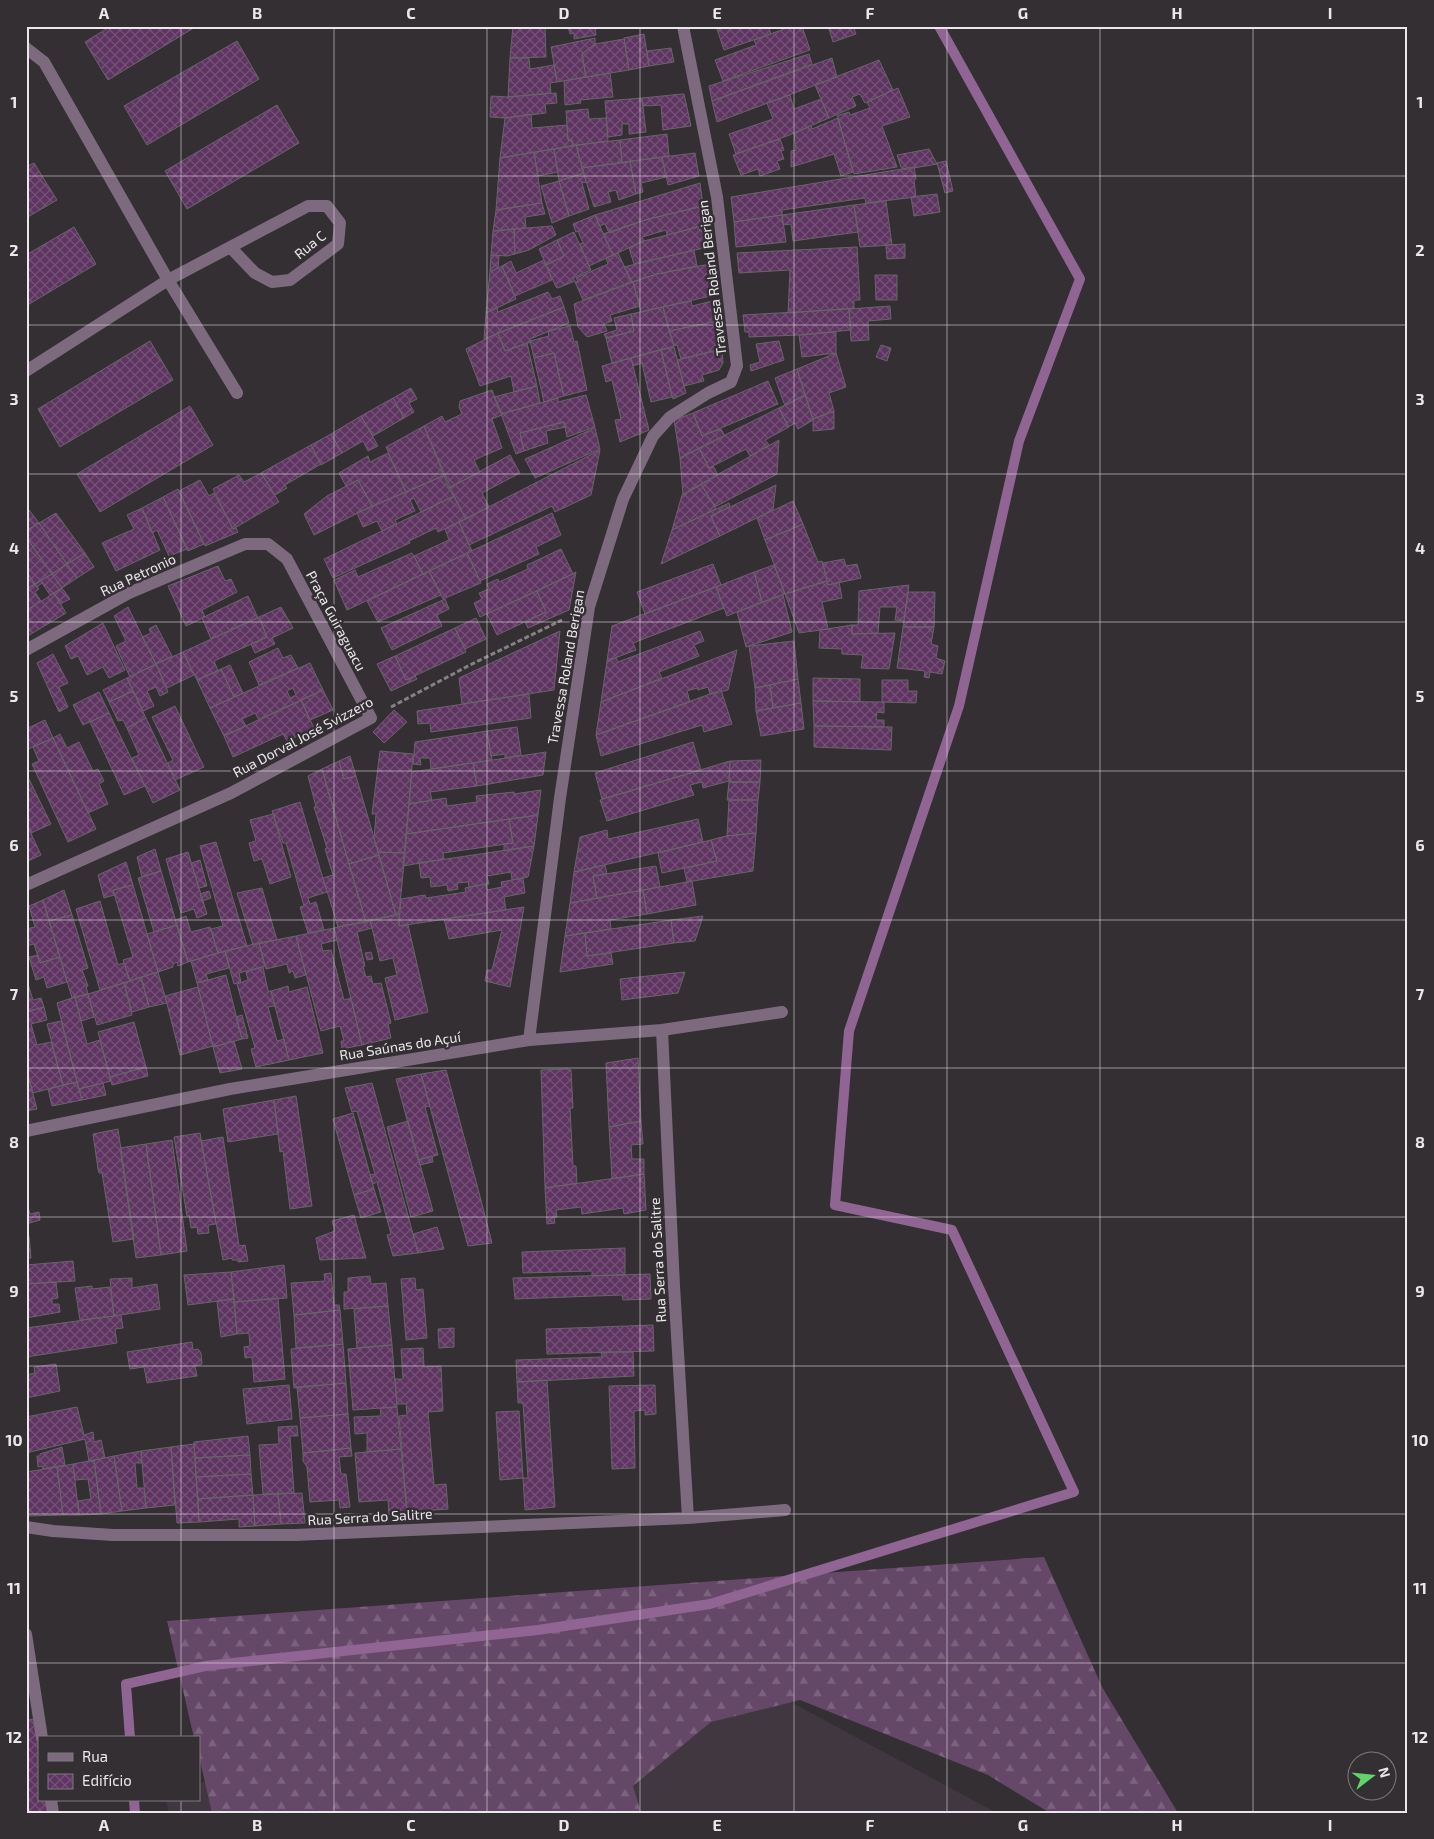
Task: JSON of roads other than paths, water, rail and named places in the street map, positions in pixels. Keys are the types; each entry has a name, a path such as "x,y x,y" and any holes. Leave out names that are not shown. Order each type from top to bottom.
{"street":[{"name":"Travessa Roland Berigan","path":"529,1040 560,798 589,607 623,499 653,436 670,416 708,393 731,382 737,366 717,197 683,26"},
{"path":"26,48 44,62 168,280 237,393"},
{"name":"Rua C","path":"26,371 168,280 230,247 308,206 327,206 340,223 338,244 290,280 272,282 255,273 230,247"},
{"name":"Rua Petronio","path":"26,650 129,593 245,544 268,544"},
{"name":"Praça Guiraguacu","path":"268,544 286,559 371,718"},
{"name":"Rua Dorval José Svizzero","path":"26,885 231,793 371,718"},
{"name":"Rua Saúnas do Açuí","path":"26,1131 230,1089 529,1040 662,1030 782,1012"},
{"name":"Rua Serra do Salitre","path":"662,1030 674,1286 688,1518"},
{"name":"Rua Serra do Salitre","path":"26,1527 53,1532 113,1535 295,1535 688,1518 784,1510"},
{"path":"26,1634 42,1736"}],"waterway":[{"path":"130,1736 126,1684 205,1666 538,1630 710,1604 1074,1492 952,1230 835,1205 849,1031 959,706 1019,441 1080,279 939,26"},
{"path":"134,1802 135,1813"}]}
